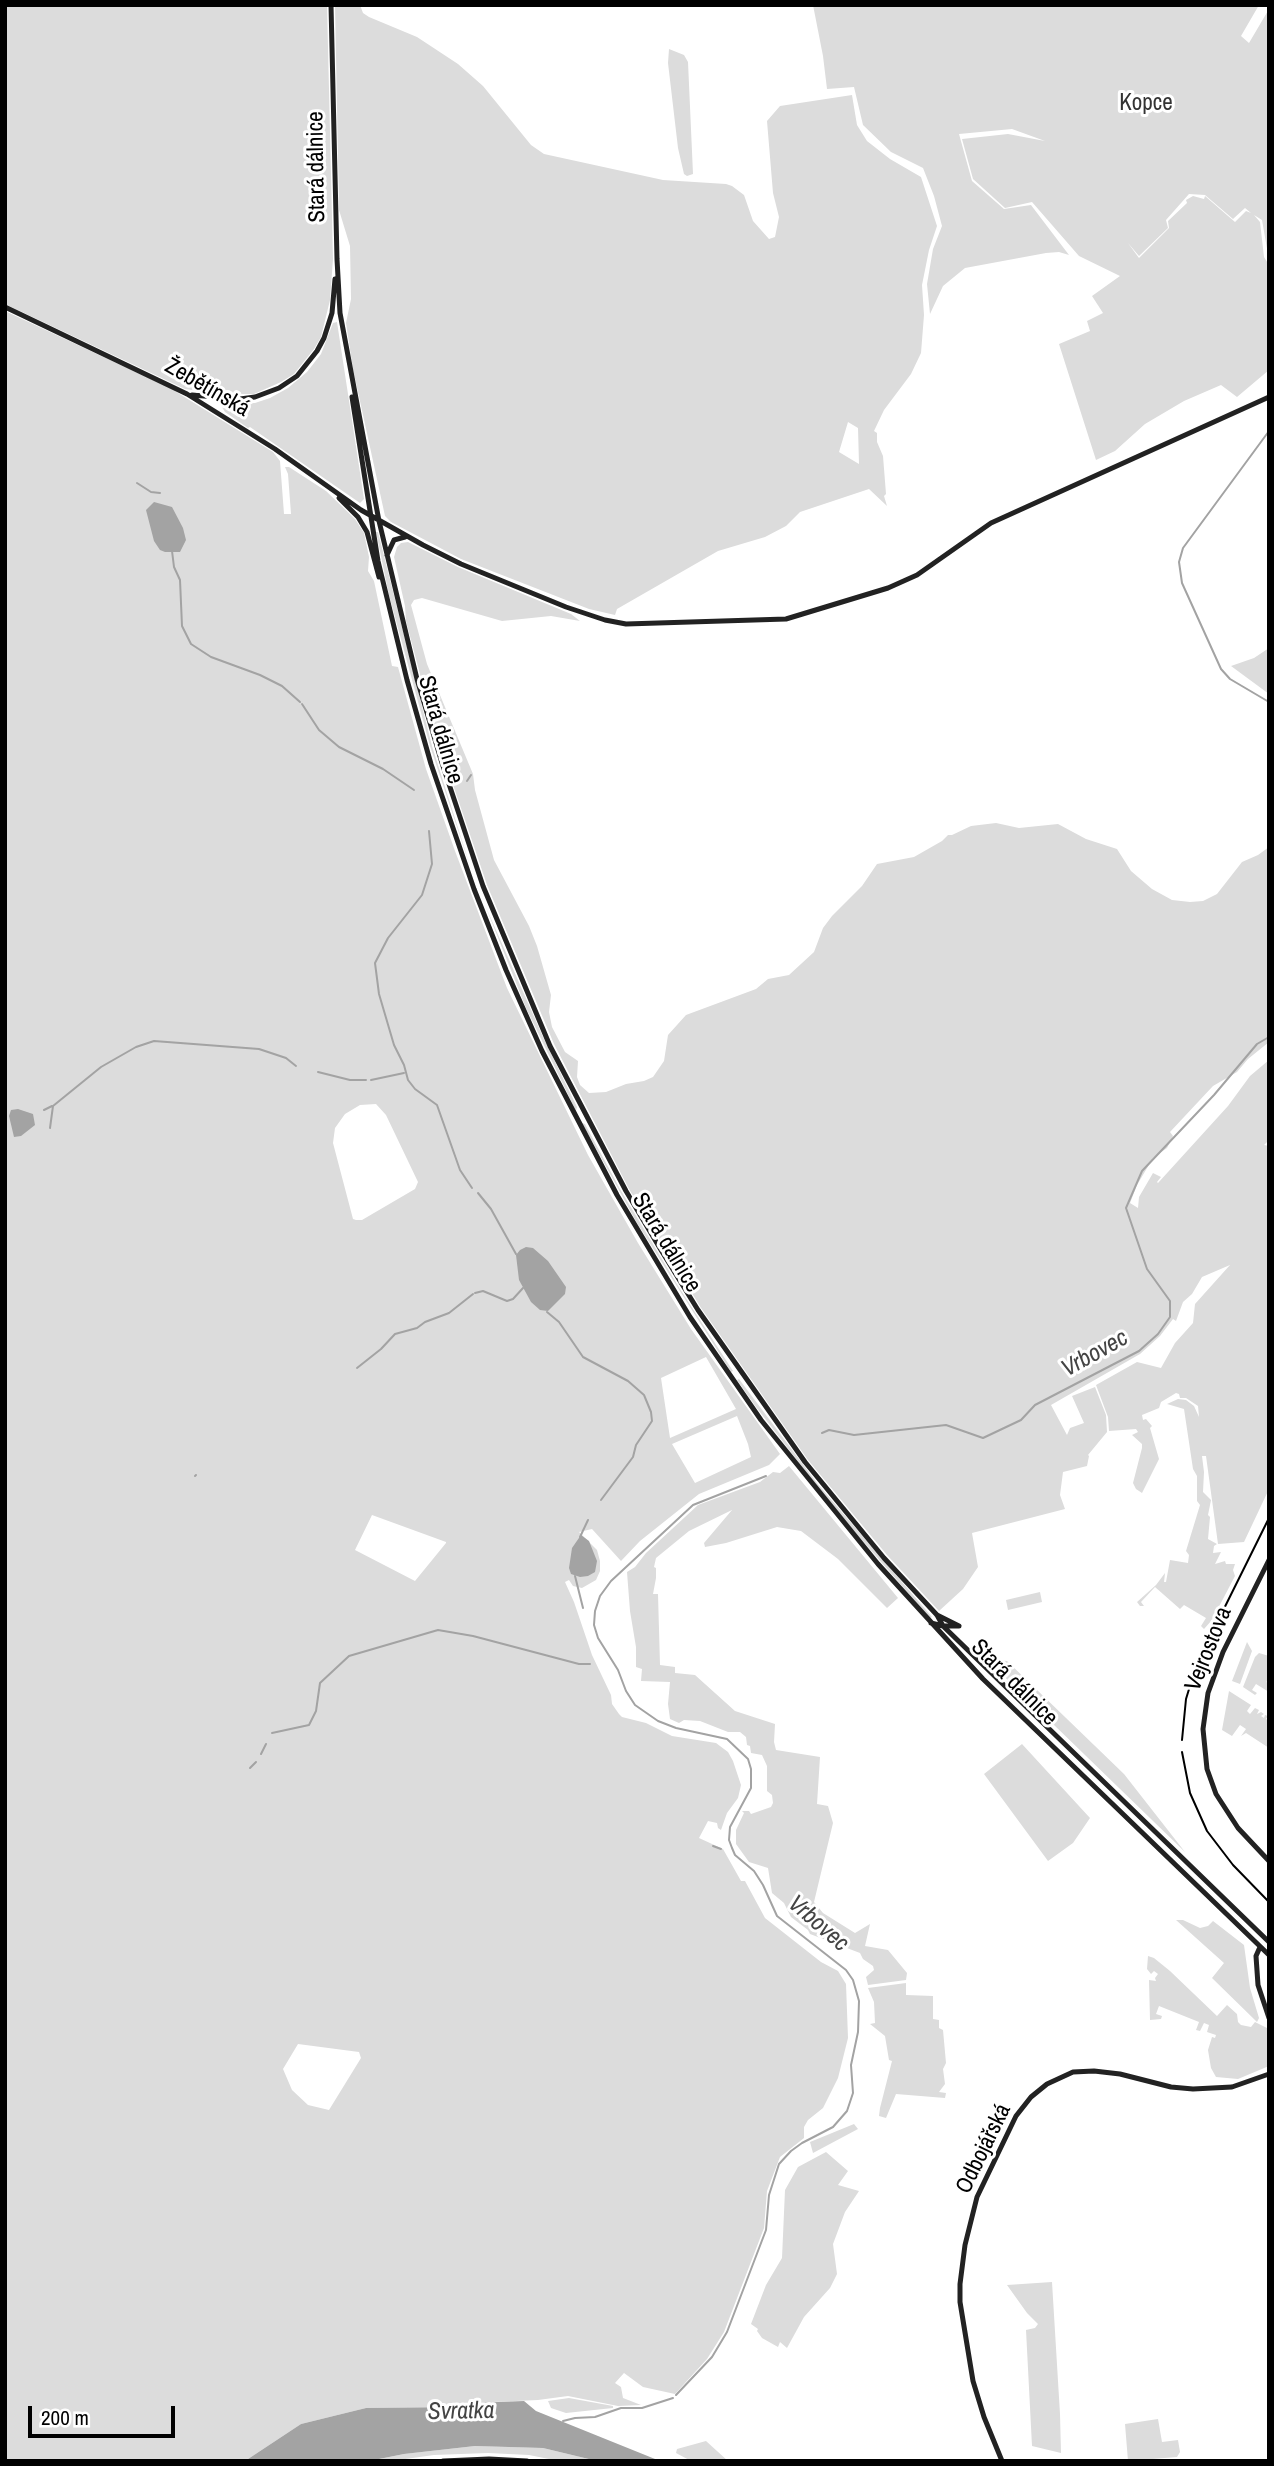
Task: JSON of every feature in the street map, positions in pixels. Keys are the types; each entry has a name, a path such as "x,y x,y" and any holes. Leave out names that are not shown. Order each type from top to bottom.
{"main road":[{"name":"Stará dálnice","path":"331,5 340,313 379,521 417,679 461,823 483,886 550,1046 626,1191 692,1300 797,1451 884,1558 937,1615 943,1626 1269,1942"},
{"path":"187,394 240,399 255,397 281,387 304,369 324,338 334,300 337,259"},
{"name":"Žebětínská","path":"5,307 187,394 370,516 461,564 612,622 645,625 786,619 904,582 999,519 1269,397"},
{"name":"Stará dálnice","path":"350,370 370,516 388,605 430,764 474,890 531,1028 578,1124 617,1195 690,1317 781,1447 928,1622 983,1679 1269,1955"},
{"path":"327,485 358,517 367,532 388,605"},
{"path":"387,558 388,548 394,540 408,537"},
{"path":"474,890 483,886"},
{"name":"Vejrostova","path":"1269,1560 1223,1652 1208,1693 1203,1729 1205,1757 1216,1794 1238,1828 1269,1861"},
{"path":"928,1622 959,1626 937,1615"},
{"path":"1183,1873 1190,1866"},
{"path":"1260,1947 1256,1956 1258,1985 1269,2018"},
{"name":"Odbojářská","path":"1002,2461 973,2381 960,2302 960,2284 965,2245 977,2197 1016,2116 1031,2096 1047,2084 1073,2073 1107,2072 1171,2087 1193,2089 1232,2087 1269,2074"},
{"path":"443,2461 527,2461"}],"green space":[{"path":"5,5 327,5 333,259 330,300 321,337 294,374 254,394 219,394 185,389 5,304"},
{"path":"335,5 360,5 363,13 369,17 417,37 458,64 483,86 531,145 544,154 663,180 732,186 744,195 753,221 769,239 775,237 779,217 773,193 767,121 780,106 852,95 857,125 867,141 890,159 921,177 937,226 922,285 924,315 921,353 911,374 884,410 874,431 877,433 877,442 883,456 884,496 887,506 869,489 800,512 786,526 765,537 718,551 617,609 615,615 589,609 461,559 391,522 385,516 353,369 346,323 351,299 350,246 339,210","holes":["848,422 858,428 859,464 839,452"]},
{"name":"Kopce","path":"813,5 1259,5 1241,36 1249,43 1269,9 1269,260 1262,220 1254,215 1260,222 1264,257 1269,265 1269,370 1237,397 1221,385 1184,401 1145,424 1115,451 1096,460 1059,344 1090,331 1087,321 1103,313 1092,296 1120,276 1079,256 1032,202 1005,208 973,179 962,139 1008,134 1045,141 1012,129 959,134 972,181 1004,209 1031,205 1069,255 1059,252 1046,253 965,268 943,286 930,314 927,284 933,249 942,226 923,168 891,152 863,125 854,87 827,89","holes":["1189,194 1205,195 1233,219 1245,208 1251,213 1246,211 1235,222 1205,196 1204,199 1193,196 1186,200 1187,203 1168,221 1169,228 1139,258 1128,243 1139,256 1168,228 1166,220"]},
{"path":"669,49 684,55 688,62 693,174 687,176 684,174 678,148 668,63"},
{"path":"5,311 170,388 273,452 280,461 284,514 291,514 285,467 289,467 326,491 355,519 364,533 369,557 368,571 374,581 392,666 398,667 426,769 507,988 588,1155 638,1243 691,1329 780,1454 769,1465 699,1494 640,1541 621,1561 592,1529 579,1532 597,1550 600,1571 596,1580 582,1588 573,1586 569,1580 565,1582 592,1655 611,1695 612,1704 619,1714 672,1736 716,1743 728,1752 741,1785 738,1798 727,1813 721,1830 717,1823 708,1821 699,1838 723,1849 741,1881 745,1881 765,1918 821,1962 838,1971 846,1984 848,2038 838,2078 823,2108 808,2120 804,2127 804,2138 780,2157 767,2191 764,2228 724,2332 707,2359 675,2394 643,2387 624,2373 615,2383 621,2387 623,2398 641,2405 618,2406 568,2396 472,2403 461,2407 366,2408 301,2424 245,2461 5,2461","holes":["376,1104 386,1115 418,1182 415,1189 362,1220 356,1220 353,1219 333,1143 335,1128 345,1114 360,1105","706,1357 736,1409 670,1438 661,1378","737,1416 751,1457 695,1483 672,1444","372,1515 446,1542 415,1581 355,1550","298,2044 359,2052 361,2058 329,2110 308,2105 292,2090 283,2069"]},
{"path":"337,322 364,499 360,503 225,412 220,404 255,403 288,388 307,372 321,354 333,323"},
{"path":"376,532 432,746 472,872 430,746 389,595"},
{"path":"408,542 458,567 571,614 580,621 551,616 502,621 422,598 414,600 411,605 427,664 473,774 494,860 537,946 551,995 549,1012 552,1027 565,1052 578,1061 577,1077 580,1085 589,1093 606,1092 653,1077 664,1061 668,1035 686,1015 756,989 768,979 789,975 814,952 823,928 862,886 877,864 914,857 948,835 971,826 996,823 1019,828 1058,824 1086,839 1117,849 1131,871 1152,889 1172,900 1190,902 1203,901 1217,894 1242,862 1269,847 1269,1042 1237,1072 1213,1086 1170,1132 1173,1136 1167,1148 1153,1158 1130,1203 1138,1208 1139,1197 1153,1173 1161,1177 1158,1183 1228,1106 1250,1076 1269,1060 1269,1140 1264,1145 1269,1146 1269,1489 1244,1542 1218,1544 1206,1456 1202,1456 1203,1492 1211,1500 1208,1539 1217,1544 1213,1553 1221,1552 1215,1564 1225,1561 1226,1564 1235,1564 1235,1576 1212,1620 1204,1629 1201,1626 1206,1618 1184,1605 1180,1609 1155,1587 1141,1602 1144,1606 1137,1602 1165,1573 1166,1582 1170,1560 1188,1563 1189,1555 1186,1551 1200,1505 1197,1501 1197,1476 1193,1469 1184,1409 1167,1404 1178,1399 1186,1400 1194,1406 1199,1417 1198,1406 1186,1398 1180,1398 1176,1393 1161,1402 1159,1408 1142,1415 1143,1420 1146,1419 1152,1426 1150,1428 1159,1459 1142,1493 1133,1483 1142,1444 1132,1435 1138,1432 1136,1429 1109,1431 1108,1417 1096,1385 1137,1362 1161,1368 1175,1343 1193,1323 1195,1304 1230,1265 1202,1277 1192,1294 1183,1302 1176,1321 1173,1319 1160,1336 1140,1354 1051,1405 1067,1435 1070,1428 1084,1423 1072,1396 1095,1387 1106,1415 1107,1432 1088,1455 1087,1466 1063,1472 1060,1495 1065,1509 972,1533 978,1567 963,1589 939,1611 887,1555 808,1460 701,1308 629,1189 554,1044 487,885 445,761 406,621 394,557 397,547"},
{"path":"1269,648 1269,694 1231,666 1254,658"},
{"path":"485,905 577,1107 576,1111 526,1008"},
{"path":"582,1123 680,1289 733,1371 731,1372 637,1223"},
{"path":"739,1379 817,1483 932,1617 930,1618 834,1508 756,1407 737,1380"},
{"path":"789,1466 898,1598 887,1608 838,1559 801,1531 777,1527 705,1547 704,1543 732,1510 689,1531 656,1558 653,1594 658,1594 660,1665 675,1667 675,1673 695,1675 735,1711 775,1724 776,1750 820,1757 817,1804 828,1806 833,1823 814,1902 823,1913 855,1933 870,1924 865,1946 888,1950 907,1973 906,1980 868,1985 866,1977 874,1970 873,1966 863,1959 860,1953 810,1934 791,1917 784,1903 772,1893 768,1868 749,1862 736,1844 736,1830 744,1813 742,1811 749,1811 751,1814 771,1807 773,1803 772,1795 767,1791 767,1766 762,1755 751,1753 746,1737 740,1732 728,1732 700,1721 684,1720 679,1723 670,1719 670,1682 641,1681 642,1669 636,1667 627,1572 698,1505 760,1482 773,1472 780,1473"},
{"path":"1040,1592 1042,1602 1008,1610 1006,1600"},
{"path":"1247,1642 1252,1651 1240,1684 1232,1681"},
{"path":"1259,1653 1269,1656 1269,1680 1266,1682 1269,1683 1269,1692 1256,1684 1252,1690 1257,1693 1255,1695 1243,1687"},
{"path":"986,1659 1007,1661 1124,1774 1185,1852"},
{"path":"1229,1691 1251,1705 1247,1711 1250,1714 1255,1708 1259,1710 1257,1714 1261,1712 1264,1718 1265,1715 1268,1716 1269,1748 1246,1733 1241,1736 1246,1729 1240,1725 1232,1736 1222,1730"},
{"path":"1022,1744 1090,1818 1073,1843 1048,1861 984,1774"},
{"path":"1176,1920 1183,1920 1200,1928 1213,1921 1244,1945 1250,1988 1259,2018 1257,2022 1212,1978 1224,1963"},
{"path":"1148,1956 1170,1971 1217,2016 1227,2005 1237,2014 1241,2025 1251,2027 1255,2022 1269,2029 1269,2066 1238,2079 1216,2077 1211,2068 1208,2050 1212,2037 1215,2038 1216,2035 1207,2032 1209,2025 1204,2023 1200,2031 1196,2030 1199,2022 1159,2006 1156,2014 1162,2016 1161,2019 1150,2020 1149,1980 1156,1981 1158,1974 1154,1971 1151,1974 1147,1969"},
{"path":"906,1983 906,1995 933,1996 933,2019 939,2020 939,2028 943,2030 946,2063 943,2069 945,2084 939,2092 946,2093 945,2098 896,2094 886,2118 879,2116 892,2061 889,2060 885,2036 870,2024 875,2023 874,2002 868,1988"},
{"path":"854,2124 858,2129 813,2153 810,2142"},
{"path":"826,2152 848,2171 838,2185 859,2191 845,2212 833,2244 837,2274 830,2288 804,2317 787,2348 780,2342 778,2347 762,2338 758,2329 751,2324 766,2285 782,2258 785,2190 798,2167"},
{"path":"1052,2282 1061,2453 1032,2446 1026,2330 1035,2328 1038,2324 1007,2285"},
{"path":"569,2398 613,2408 566,2413 551,2408 548,2401"},
{"path":"1158,2419 1162,2442 1178,2440 1180,2452 1177,2457 1128,2461 1125,2424"},
{"path":"706,2441 728,2461 691,2461 676,2453 677,2449"},
{"path":"475,2446 543,2448 597,2461 559,2461 529,2455 488,2453 434,2455 391,2461 350,2461 374,2460"}],"water":[{"path":"154,502 172,507 183,528 186,540 180,552 160,550 154,541 146,510"},
{"path":"18,1109 33,1114 35,1125 21,1136 14,1137 9,1116 11,1110"},
{"path":"526,1247 533,1248 548,1261 566,1287 565,1294 548,1311 540,1310 531,1302 519,1280 516,1255"},
{"path":"581,1535 589,1541 597,1561 595,1572 580,1577 571,1574 569,1568 572,1548"},
{"name":"Svratka","path":"524,2401 536,2411 660,2461 597,2461 543,2448 475,2446 374,2460 245,2461 301,2424 366,2408 461,2407 472,2403"}],"waterway":[{"path":"1269,431 1183,548 1179,562 1182,583 1221,669 1230,679 1269,702"},
{"path":"137,483 151,492 160,493"},
{"path":"172,551 174,567 180,580 182,626 191,644 211,657 282,686 300,702"},
{"path":"302,704 319,730 339,747 383,769 414,790"},
{"path":"467,781 471,775"},
{"path":"429,831 432,864 422,895 388,938 375,963 379,994 408,1080 415,1089 437,1105 460,1170 472,1188"},
{"name":"Vrbovec","path":"822,1433 829,1430 854,1435 946,1425 983,1438 1021,1420 1035,1405 1139,1351 1158,1334 1170,1317 1170,1301 1147,1269 1126,1208 1142,1171 1214,1095 1257,1044 1269,1037"},
{"path":"50,1128 53,1106 101,1067 136,1047 154,1041 259,1049 286,1058 296,1066"},
{"path":"318,1072 350,1080 366,1080"},
{"path":"371,1080 404,1073"},
{"path":"44,1110 52,1106"},
{"path":"478,1193 491,1209 516,1254"},
{"path":"475,1293 483,1291 507,1301 513,1299 523,1288"},
{"path":"357,1368 395,1334 417,1328 449,1313 473,1294"},
{"path":"547,1312 559,1322 583,1357 628,1381 644,1395 651,1412 652,1421 636,1445 633,1457 601,1500"},
{"name":"Vrbovec","path":"676,2395 712,2357 727,2332 766,2230 769,2195 779,2164 802,2143 833,2127 847,2111 853,2093 851,2065 858,2032 859,2001 853,1980 846,1970 777,1916 754,1871 735,1855 729,1840 730,1827 751,1788 748,1759 727,1739 676,1728 658,1721 635,1705 598,1638 594,1625 595,1611 600,1596 611,1581 693,1505 766,1476"},
{"path":"580,1537 588,1520"},
{"path":"575,1576 583,1608"},
{"path":"272,1733 309,1725 316,1711 320,1683 349,1656 438,1630 473,1636 579,1664 590,1664"},
{"path":"261,1754 266,1744"},
{"path":"250,1768 256,1762"},
{"path":"713,1846 721,1849"},
{"name":"Vrbovec","path":"563,2421 595,2417 621,2408 642,2408 673,2398"}],"tram line":[{"path":"1182,1740 1186,1699 1197,1663 1269,1518"},
{"path":"1182,1752 1190,1793 1207,1831 1233,1865 1269,1902"}]}
